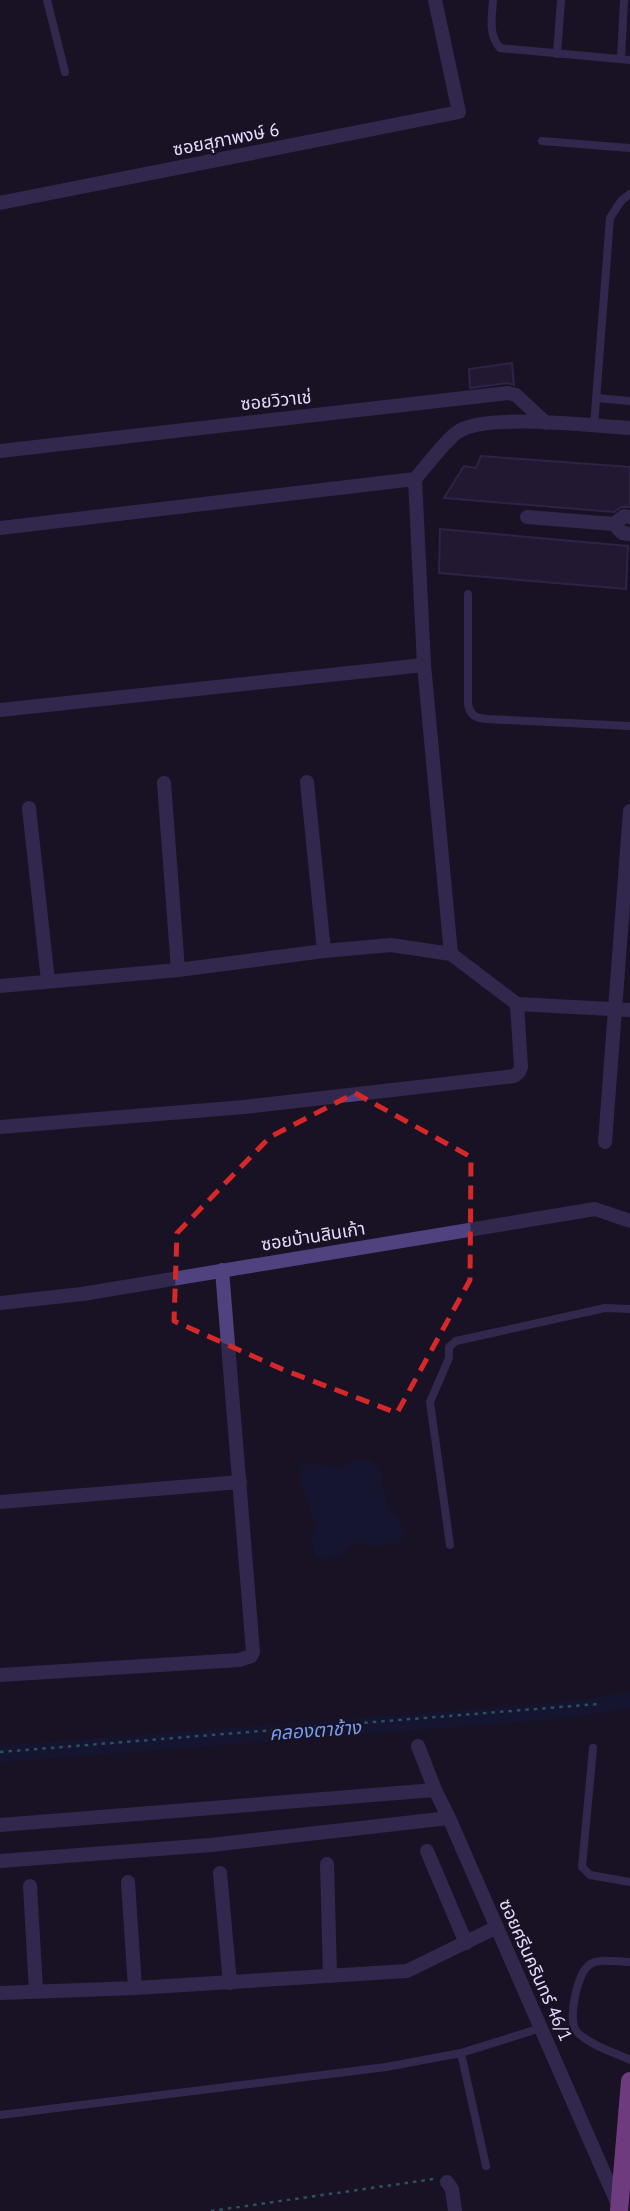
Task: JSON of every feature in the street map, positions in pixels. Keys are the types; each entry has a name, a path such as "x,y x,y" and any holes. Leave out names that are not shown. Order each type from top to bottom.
{"main road":[{"path":"620,2210 630,2081"},
{"path":"628,2109 630,2130"}],"street":[{"name":"ซอยสุภาพงษ์ 6","path":"0,203 459,112 435,0"},
{"name":"ซอยวิวาเช่","path":"0,451 509,393 516,395 546,423"},
{"path":"0,528 415,480 456,432 472,425 546,423 630,428"},
{"path":"415,480 425,665 451,954"},
{"path":"527,517 614,524 624,516 630,517"},
{"path":"614,524 622,533 630,534"},
{"path":"0,710 425,665"},
{"path":"307,782 324,951"},
{"path":"164,783 178,970"},
{"path":"29,808 48,981"},
{"path":"605,1142 630,811"},
{"path":"0,986 178,970 391,945 451,954 523,1004 630,1010"},
{"path":"0,1126 244,1107 514,1076 521,1067 523,1004"},
{"name":"ซอยบ้านสินเก้า","path":"0,1303 82,1294 595,1209 630,1221"},
{"path":"0,1675 239,1660 251,1656 253,1652 222,1270"},
{"path":"0,1502 240,1482"},
{"name":"ซอยศรีนครินทร์ 46/1","path":"418,1746 620,2210"},
{"path":"0,1825 435,1790"},
{"path":"0,1861 211,1845 449,1818"},
{"path":"427,1851 466,1943"},
{"path":"327,1864 330,1975"},
{"path":"220,1873 230,1983"},
{"path":"128,1882 135,1988"},
{"path":"30,1886 36,1991"},
{"path":"0,1993 230,1983 407,1971 497,1927"},
{"path":"447,2182 452,2189 456,2211"}],"lane":[{"path":"47,0 65,72"},
{"path":"493,0 491,31 500,48 625,60 624,0"},
{"path":"557,54 561,0"},
{"path":"542,141 630,148"},
{"path":"594,426 610,218 621,201 630,194"},
{"path":"596,398 630,401"},
{"path":"468,594 468,704 472,715 487,719 630,726"},
{"path":"450,1545 430,1402 449,1358 451,1344 568,1315 606,1308 630,1309"},
{"path":"593,1748 582,1867 590,1875 630,1882"},
{"path":"630,1962 597,1961 586,1967 576,1991 572,2021 576,2031 592,2042 630,2060"},
{"path":"0,2115 386,2067 461,2053 541,2028"},
{"path":"461,2053 486,2166"}],"path":[{"path":"0,1752 598,1704"},
{"path":"211,2211 438,2178 447,2182"}],"highlighted area":[{"path":"355,1093 471,1157 470,1280 397,1413 284,1370 174,1321 177,1233 270,1137"}],"water":[{"path":"355,1461 372,1461 383,1475 385,1498 406,1532 400,1542 377,1546 354,1543 339,1555 325,1560 315,1554 312,1539 317,1526 299,1482 301,1468 308,1464 341,1467"}],"building":[{"path":"512,363 514,385 507,383 470,388 469,369"},
{"path":"481,456 630,467 630,507 621,507 614,512 444,498 464,466 476,468"},
{"path":"440,529 628,546 626,589 439,573"}],"waterway":[{"name":"คลองตาช้าง","path":"0,1754 557,1711 630,1700"}]}
